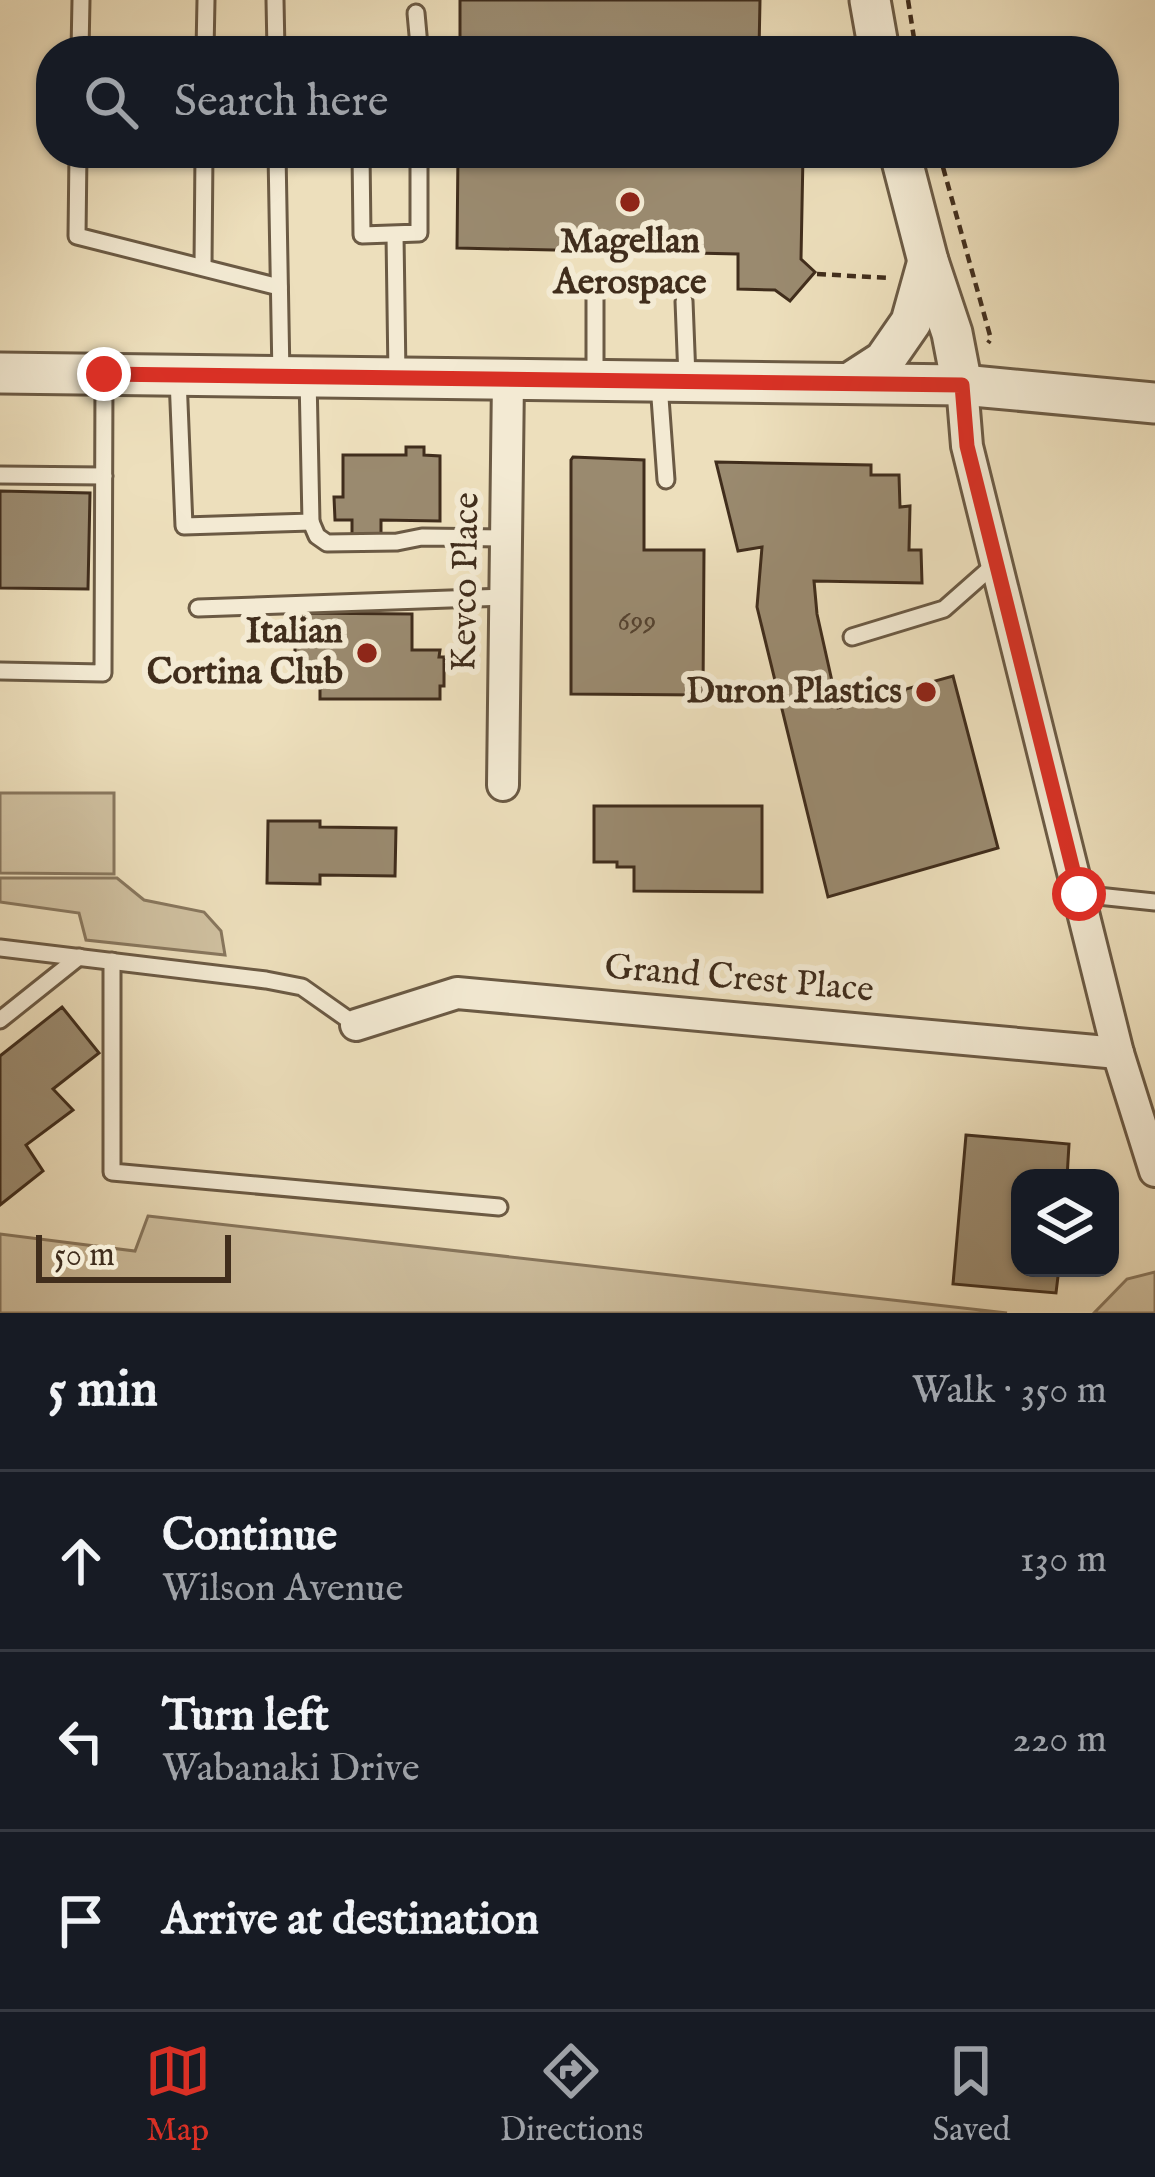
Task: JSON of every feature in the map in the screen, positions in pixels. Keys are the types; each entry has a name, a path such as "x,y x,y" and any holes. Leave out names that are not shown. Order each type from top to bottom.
{"street":[{"path":"870,0 876,36"},
{"path":"904,168 952,333 967,446 1118,1053 1155,1171"},
{"path":"850,383 884,361 911,322 928,261"},
{"path":"0,373 962,385 1155,403"},
{"name":"Kevco Place","path":"503,785 508,379"},
{"name":"Grand Crest Place","path":"356,1025 457,993 1118,1053"}],"lane":[{"path":"80,36 81,0"},
{"path":"205,36 206,0"},
{"path":"275,0 276,36"},
{"path":"416,13 418,36"},
{"path":"78,168 77,236 279,287"},
{"path":"203,266 204,168"},
{"path":"277,168 279,287 311,522 317,536 327,543 505,538"},
{"path":"362,168 362,236 419,233 419,168"},
{"path":"395,235 397,378"},
{"path":"595,295 595,380"},
{"path":"666,480 684,302"},
{"path":"0,671 103,673 104,374"},
{"path":"177,375 184,526 311,522"},
{"path":"0,475 104,476"},
{"path":"852,638 944,609 996,563"},
{"path":"198,608 505,597"},
{"path":"1079,894 1155,902"},
{"path":"0,948 302,987 356,1025"},
{"path":"0,1020 79,957"},
{"path":"112,961 112,1172 499,1207"}],"path":[{"path":"908,0 914,36"},
{"path":"943,168 991,339"},
{"path":"817,274 891,278"}],"shaded area":[{"path":"0,793 114,793 114,874 0,873"},
{"path":"0,878 117,878 144,900 204,912 221,931 225,955 86,940 79,913 0,902"},
{"path":"148,1216 1007,1313 0,1313 0,1234 135,1251"},
{"path":"1155,1272 1155,1313 1094,1313 1127,1279"}],"building":[{"path":"460,0 760,0 759,36 460,36"},
{"name":"Magellan Aerospace","path":"458,168 803,168 801,259 815,272 790,301 775,290 738,289 738,254 457,248"},
{"path":"406,447 424,447 424,455 440,456 440,521 381,520 381,539 352,539 352,520 335,520 334,497 343,497 343,455 406,455"},
{"path":"573,457 644,460 644,550 704,550 703,695 571,694"},
{"name":"Duron Plastics","path":"716,462 871,465 871,475 899,475 900,507 910,506 909,550 921,550 922,583 814,581 838,708 953,676 998,848 828,897 757,607 762,547 738,551"},
{"path":"0,491 90,493 88,589 0,588"},
{"name":"Italian Cortina Club","path":"295,613 412,614 412,650 440,650 439,657 444,657 440,699 320,699 320,687 295,687"},
{"path":"594,806 762,806 762,892 634,891 634,867 594,862"},
{"path":"268,821 396,828 395,876 320,875 320,884 267,883"},
{"path":"62,1007 99,1053 53,1089 73,1110 26,1145 43,1171 0,1205 0,1056"},
{"path":"966,1135 1069,1144 1068,1169 1011,1169 1011,1277 1058,1277 1056,1293 953,1284"}],"place":[{"name":"Magellan Aerospace","path":"630,202"},
{"name":"Italian Cortina Club","path":"367,653"},
{"name":"Duron Plastics","path":"926,692"}],"route":[{"path":"104,374 962,385 967,446 1079,894"}]}
